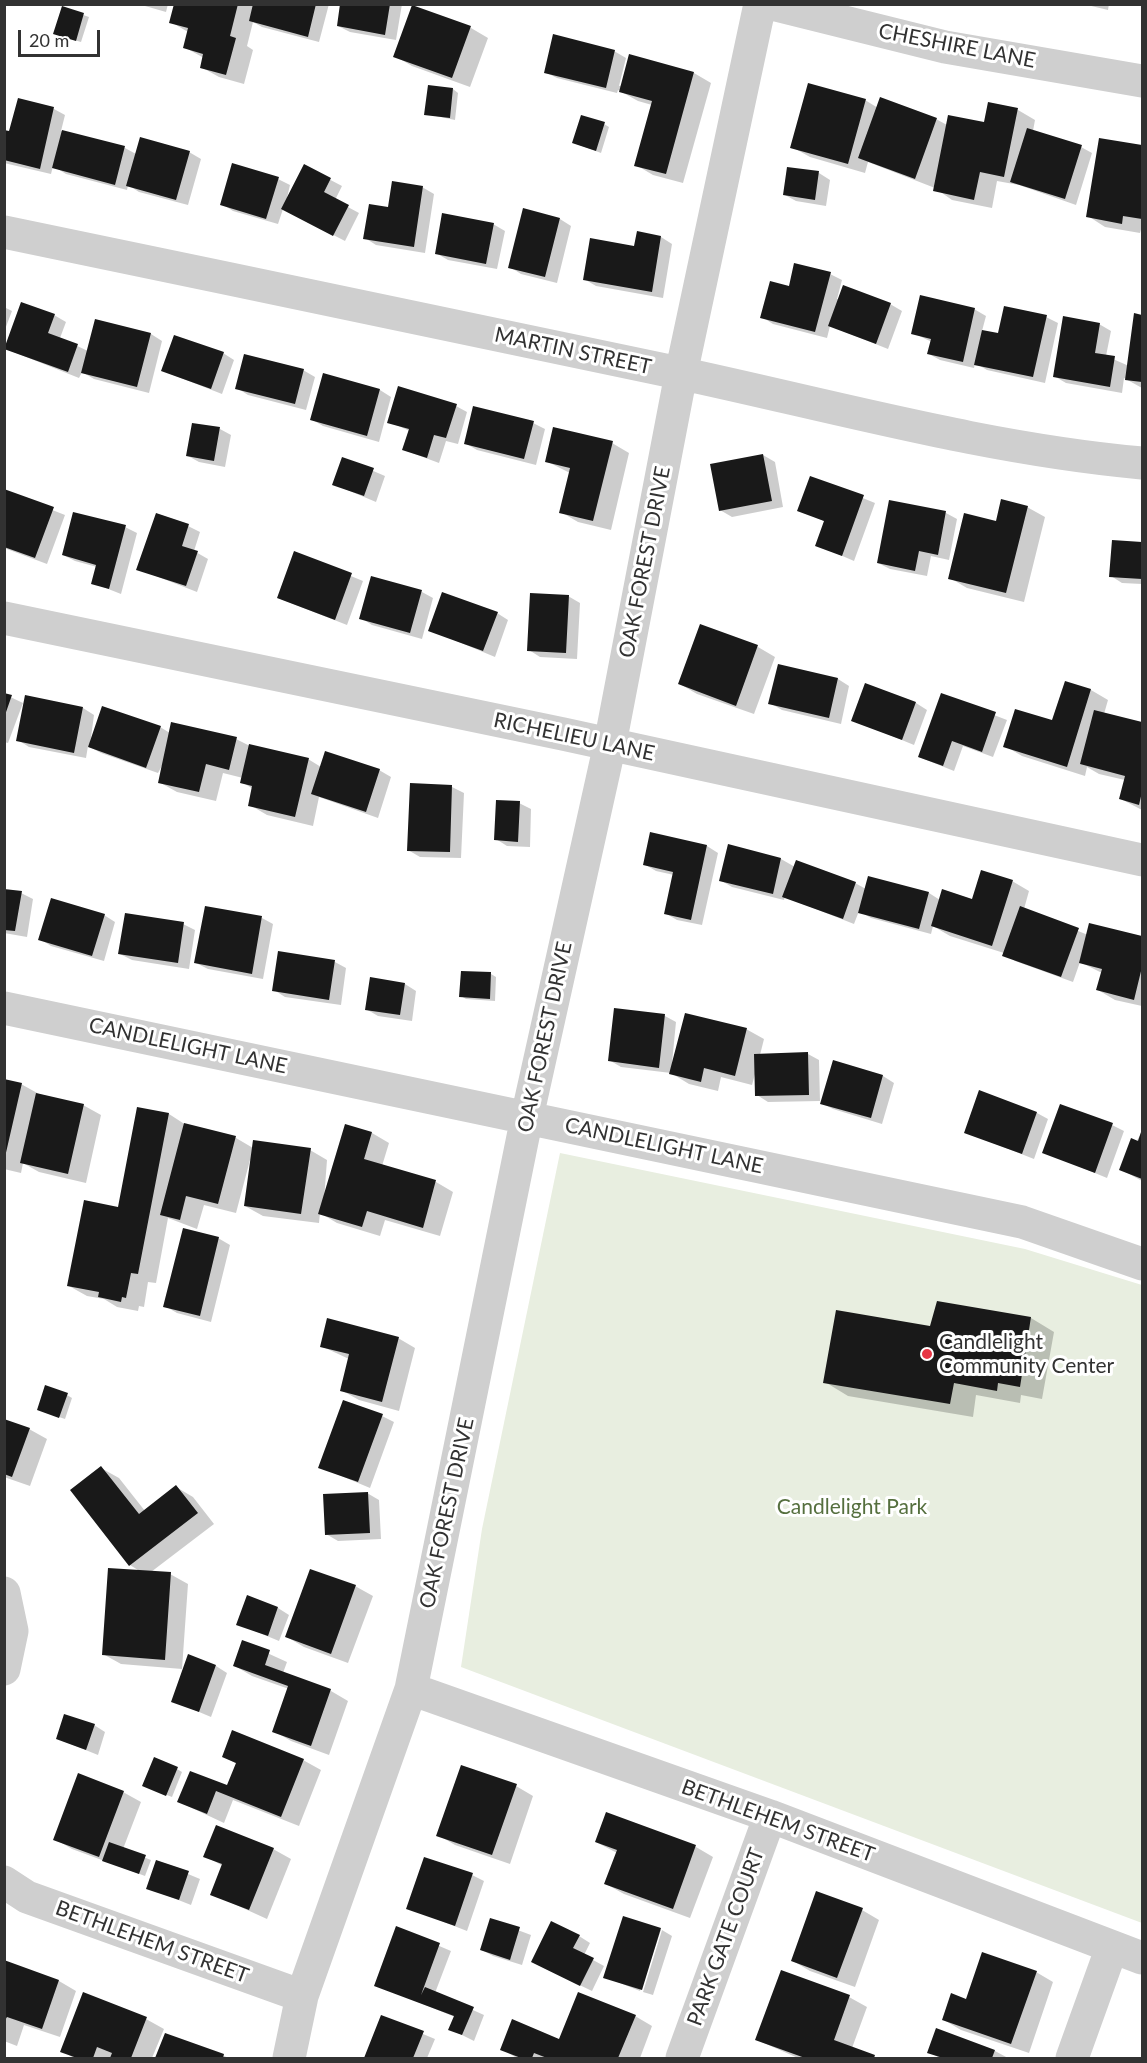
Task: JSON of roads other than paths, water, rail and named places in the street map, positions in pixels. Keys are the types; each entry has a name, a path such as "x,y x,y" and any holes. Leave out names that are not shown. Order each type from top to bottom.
{"street":[{"name":"OAK FOREST DRIVE","path":"290,2058 302,1996 411,1689 527,1117 610,744 681,374 760,4"},
{"name":"CHESHIRE LANE","path":"772,4 945,47 1143,81"},
{"name":"MARTIN STREET","path":"4,232 681,374 946,433 1101,459 1143,463"},
{"name":"RICHELIEU LANE","path":"4,618 610,744 1143,860"},
{"name":"CANDLELIGHT LANE","path":"4,1008 1022,1222 1143,1264"},
{"path":"4,1593 12,1631 4,1670"},
{"name":"BETHLEHEM STREET","path":"411,1689 770,1816 1143,1958"},
{"name":"PARK GATE COURT","path":"682,2058 770,1816"},
{"name":"BETHLEHEM STREET","path":"4,1882 27,1897 302,1996"},
{"path":"1072,2058 1112,1947"}],"place":[{"name":"Candlelight Community Center","path":"927,1354"}],"park label":[{"name":"Candlelight Park","path":"852,1507"}]}
